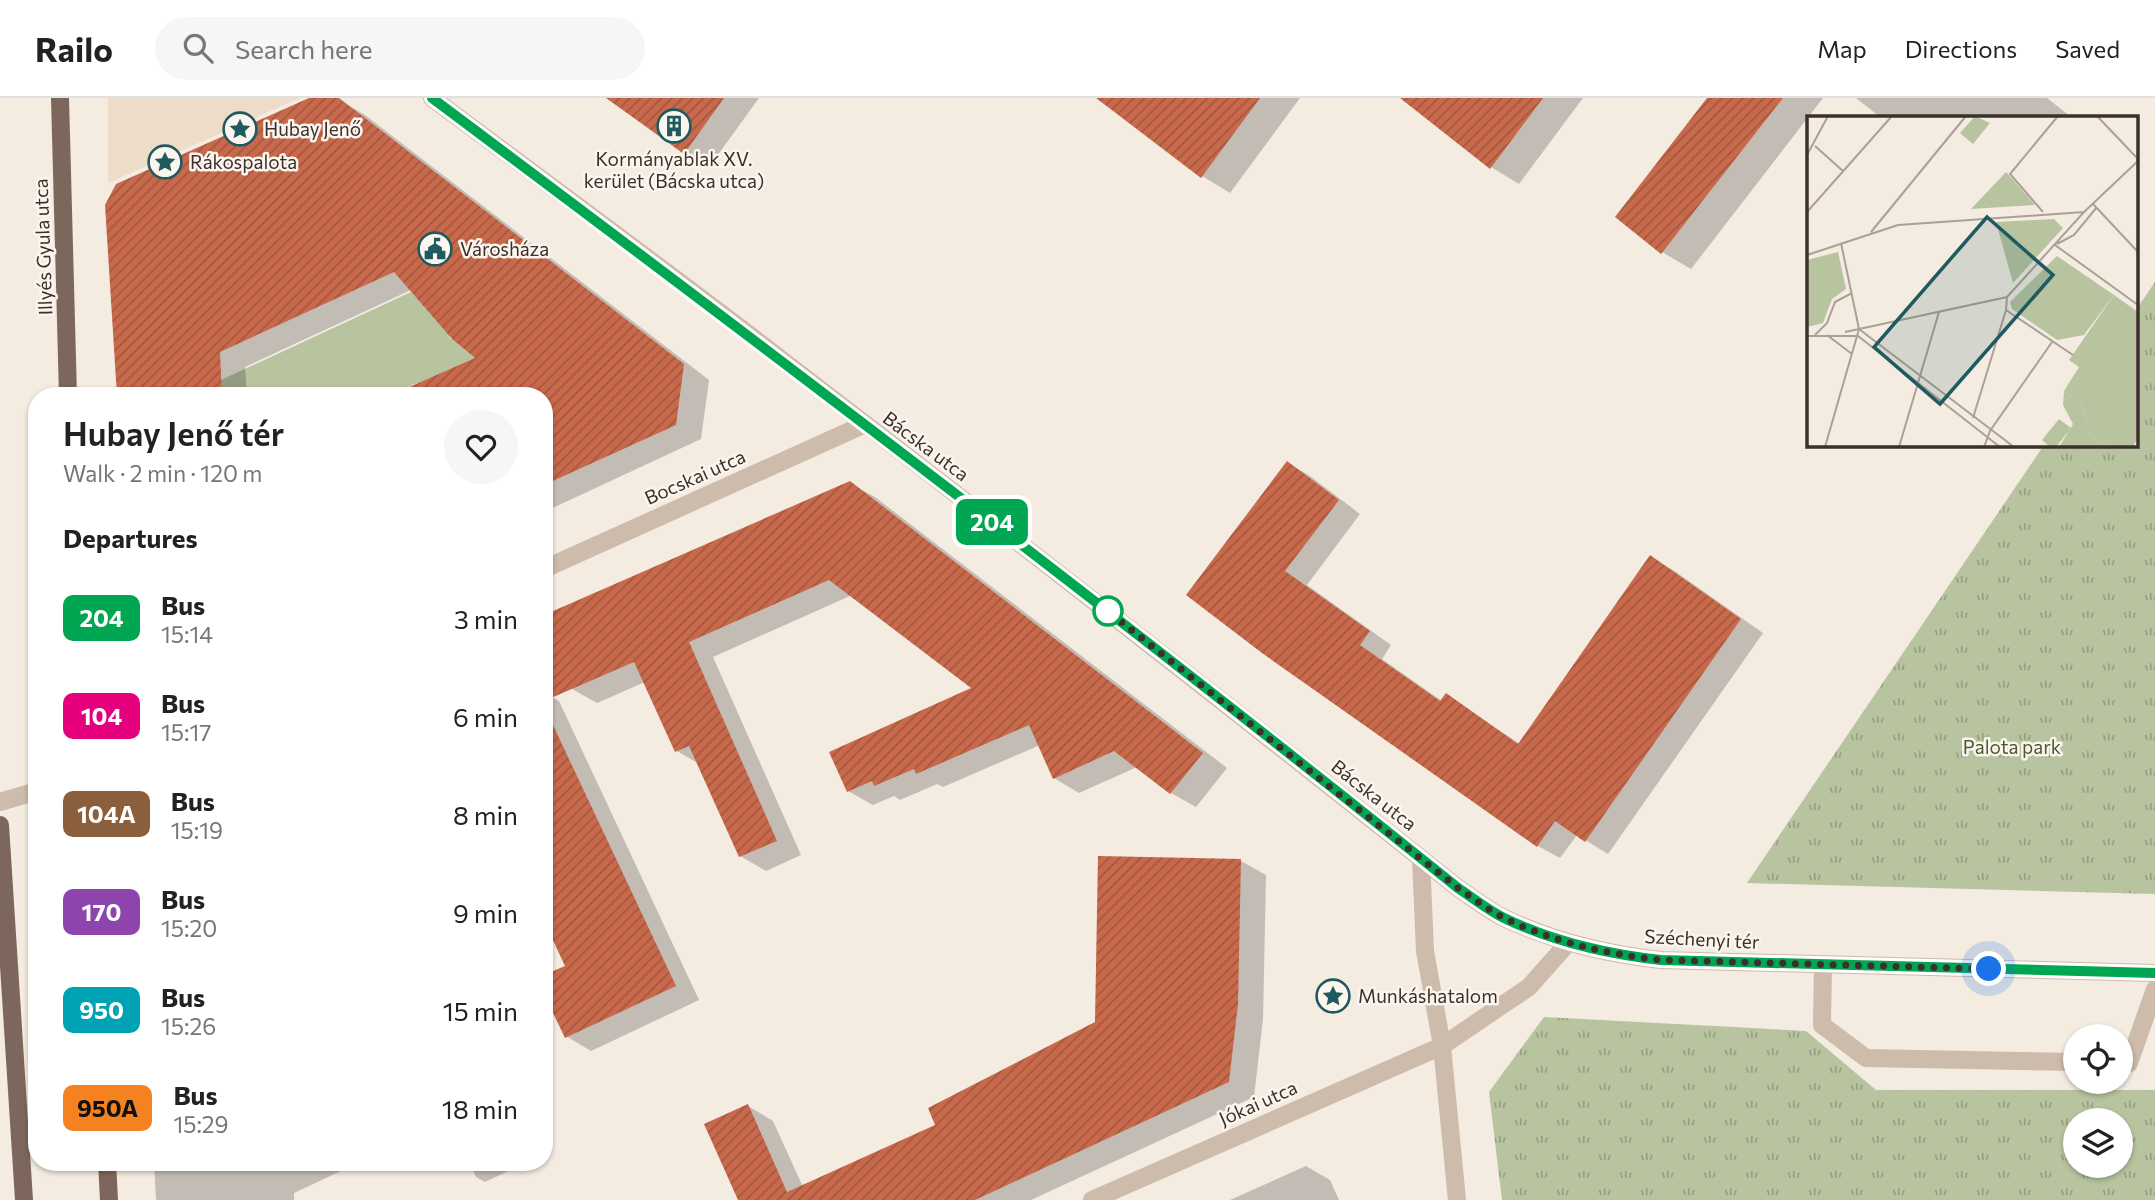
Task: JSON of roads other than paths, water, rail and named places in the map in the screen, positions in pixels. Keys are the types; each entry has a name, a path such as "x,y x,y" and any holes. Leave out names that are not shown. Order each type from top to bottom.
{"main road":[{"name":"Illyés Gyula utca","path":"60,98 68,387"},
{"path":"0,825 24,1200"},
{"path":"107,1171 109,1200"}],"street":[{"name":"Bácska utca","path":"432,98 776,355 863,425 1068,580 1458,888 1503,917 1568,943"},
{"name":"Bocskai utca","path":"553,565 863,425"},
{"path":"0,802 28,794"},
{"path":"1421,859 1425,951 1442,1046 1457,1200"},
{"path":"1442,1046 1529,987 1568,943"},
{"name":"Széchenyi tér","path":"1568,943 1610,954 1661,960 2155,973"},
{"path":"1823,964 1822,1025 1866,1058 2063,1062"},
{"path":"2133,1052 2155,989"},
{"name":"Jókai utca","path":"1092,1200 1442,1046"}],"place":[{"name":"Kormányablak XV. kerület (Bácska utca)","path":"674,126"},
{"name":"Hubay Jenő","path":"240,129"},
{"name":"Rákospalota","path":"165,162"},
{"name":"Városháza","path":"435,249"},
{"name":"Munkáshatalom","path":"1333,996"}],"park label":[{"name":"Palota park","path":"2012,747"}]}
